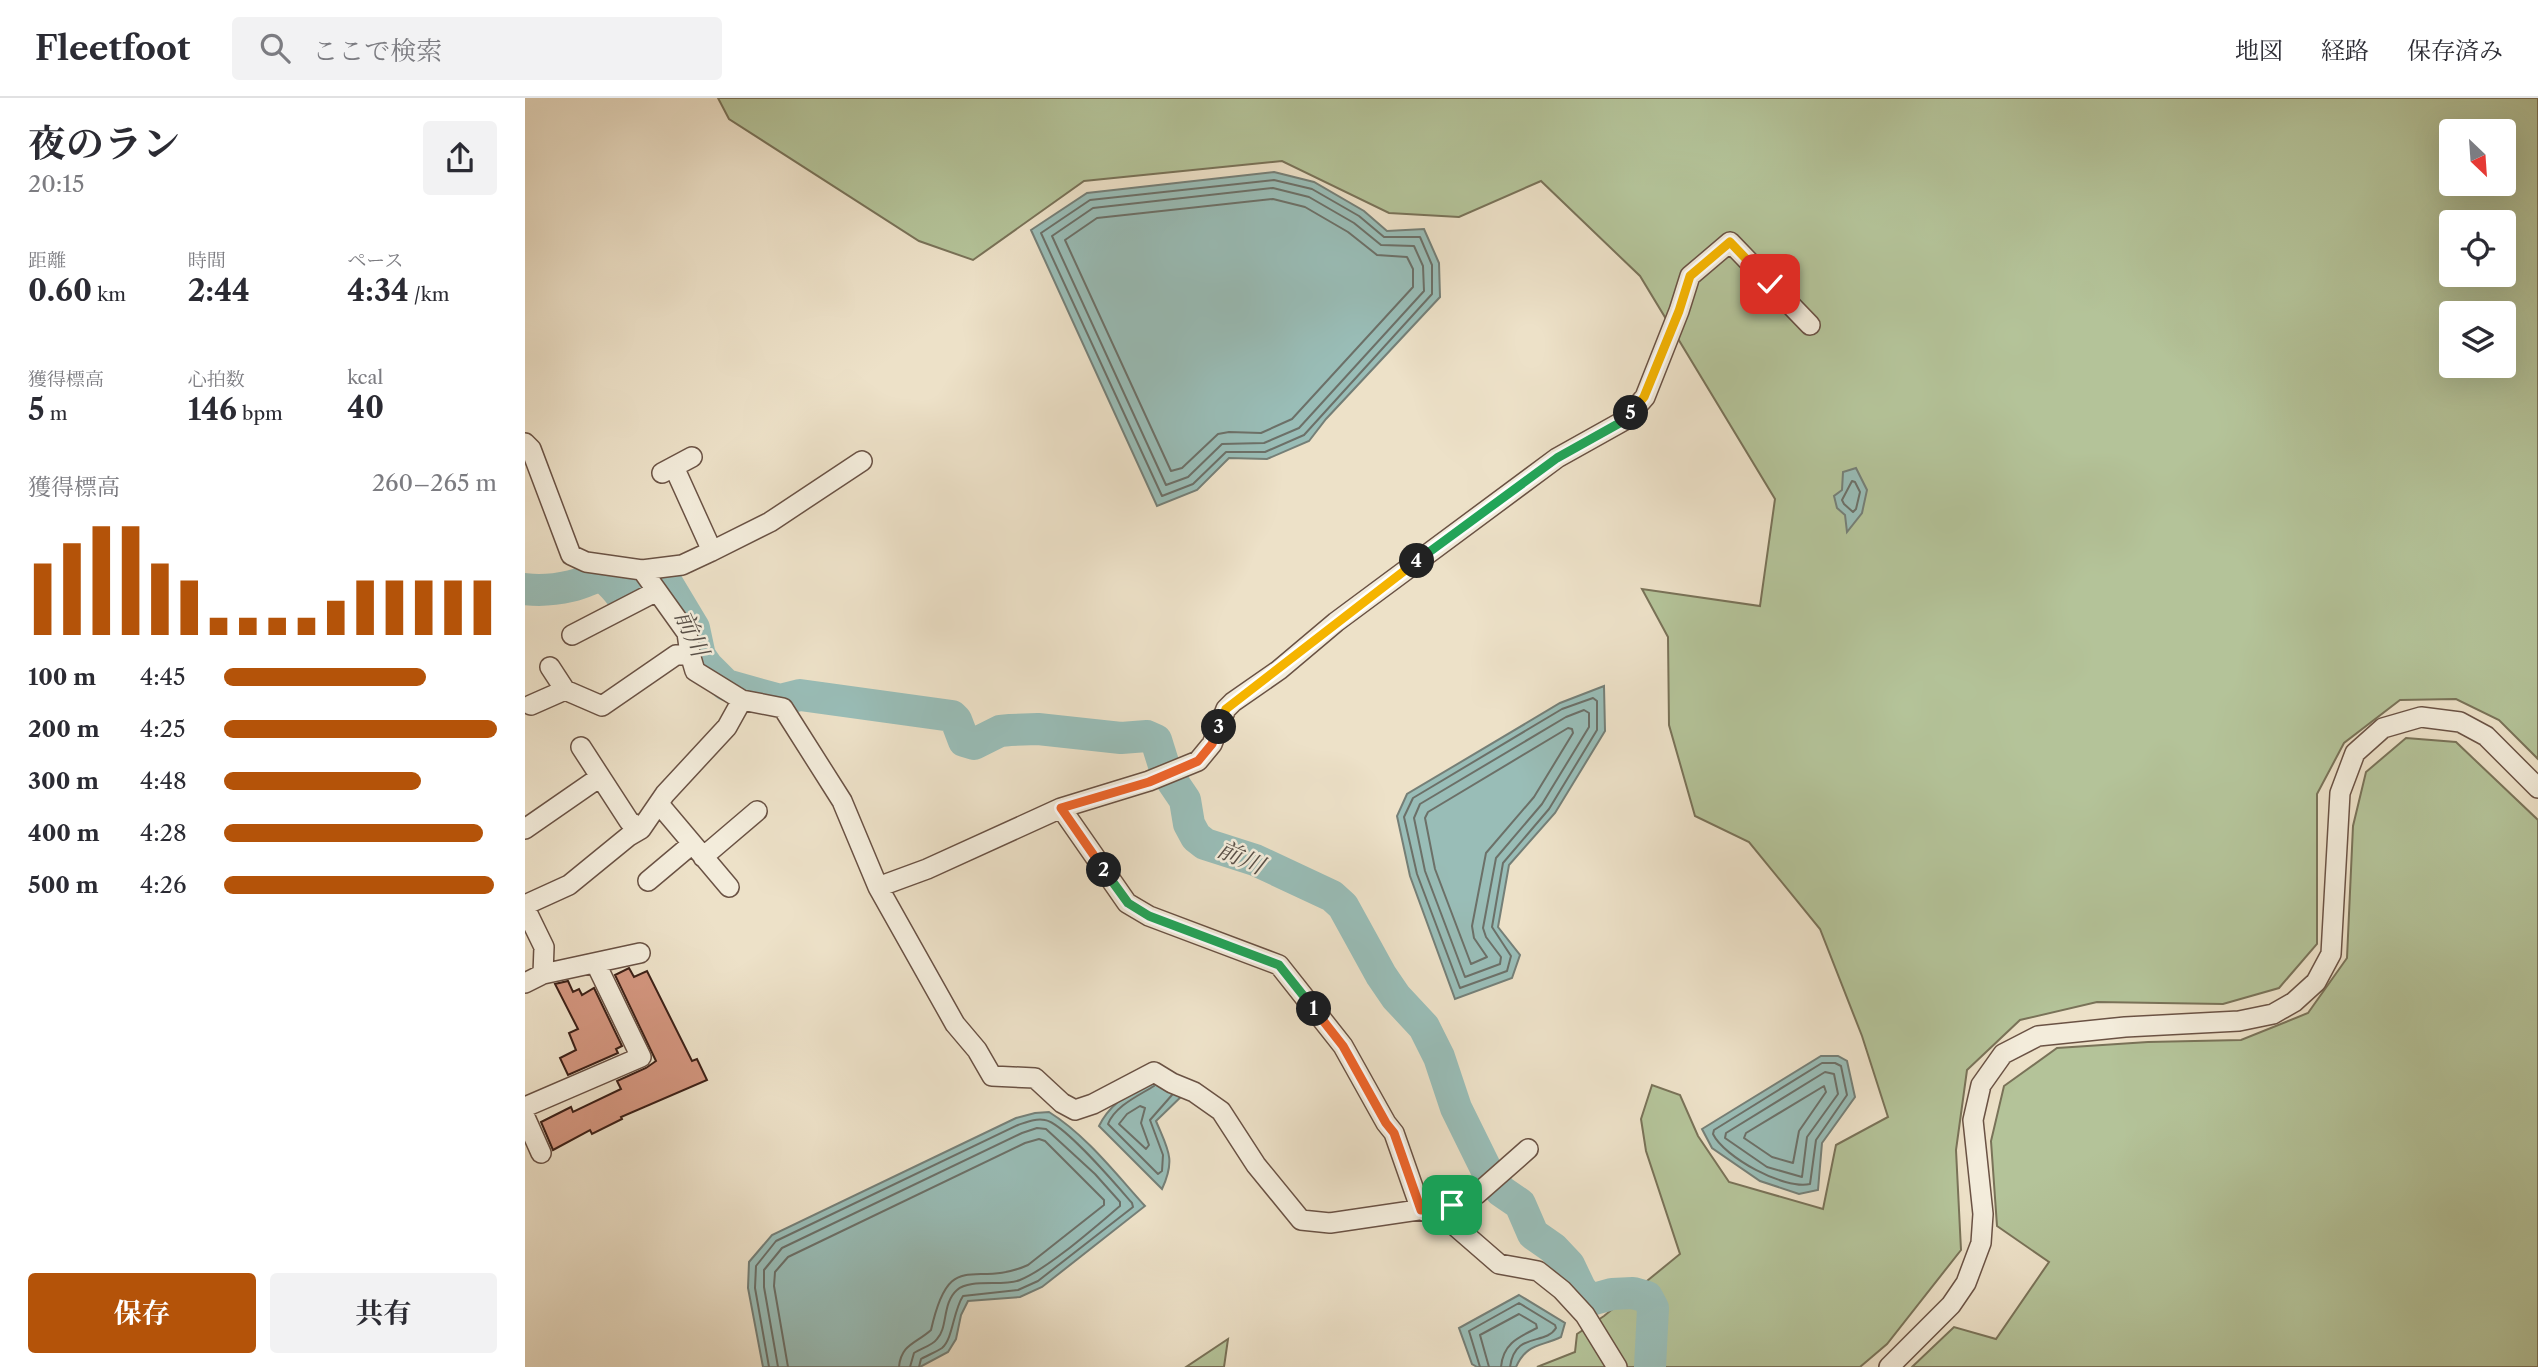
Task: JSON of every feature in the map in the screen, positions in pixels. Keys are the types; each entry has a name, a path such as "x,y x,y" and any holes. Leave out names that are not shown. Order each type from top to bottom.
{"street":[{"path":"879,887 927,869 1061,808 1149,782 1198,761 1212,744 1226,709 1233,702 1279,670 1358,606 1557,458 1625,420 1644,397 1679,311 1690,276 1730,242 1809,325"},
{"path":"525,443 531,449 571,555 586,562 642,570 682,565 712,551 770,522 862,461"},
{"path":"692,457 668,470 712,551"},
{"path":"642,570 687,633 689,654 695,671 742,700 783,708 842,801 879,887 955,1024 977,1050 992,1076 1035,1078 1062,1103 1075,1110 1094,1104 1154,1072 1194,1092 1221,1111 1256,1165 1301,1220 1330,1223 1452,1205 1477,1194 1528,1149"},
{"path":"572,635 657,591"},
{"path":"550,667 565,690 602,706 676,655 689,654"},
{"path":"531,705 565,690"},
{"path":"543,974 544,947 525,906 569,885 641,829 659,804 727,727 742,700"},
{"path":"1889,1367 1951,1305 1966,1283 1980,1243 1983,1214 1973,1120 1981,1085 2003,1054 2038,1035 2239,1021 2273,1014 2294,1002 2316,982 2331,954 2340,793 2355,753 2383,728 2421,717 2460,722 2486,736 2538,788"},
{"path":"581,747 629,821 641,829"},
{"path":"525,829 600,777"},
{"path":"659,804 729,887"},
{"path":"1061,808 1128,903 1149,916 1279,965 1343,1046 1394,1133 1421,1210"},
{"path":"648,881 757,811"},
{"path":"525,983 543,974 640,953"},
{"path":"525,1107 641,1057 596,964"},
{"path":"525,1116 541,1153"},
{"path":"1421,1210 1446,1218 1499,1264 1538,1271 1562,1290 1585,1315 1617,1367"}],"green space":[{"path":"718,98 2538,98 2538,759 2499,720 2456,699 2400,700 2344,743 2317,794 2317,944 2279,988 2223,1004 2097,1002 2020,1020 1967,1070 1956,1150 1961,1250 1887,1344 1860,1367 1537,1367 1575,1352 1577,1334 1604,1316 1680,1254 1646,1151 1641,1119 1652,1085 1680,1095 1698,1136 1729,1182 1823,1209 1836,1145 1888,1117 1862,1036 1820,929 1749,842 1695,816 1669,725 1668,637 1642,589 1760,606 1775,499 1640,276 1541,181 1459,217 1389,213 1282,161 1084,181 973,260 919,241 729,119"},
{"path":"2406,738 2456,742 2538,820 2538,1367 1912,1367 1954,1327 1996,1339 2049,1262 1997,1226 1991,1141 2004,1086 2057,1048 2241,1040 2308,1013 2347,958 2353,826 2366,772"},
{"path":"1228,1339 1224,1367 1186,1367"}],"water":[{"path":"1274,172 1314,182 1364,211 1387,231 1424,229 1439,263 1440,297 1326,419 1309,441 1267,459 1229,458 1197,490 1157,506 1031,230 1087,193"},
{"path":"1856,468 1867,490 1862,513 1847,532 1845,515 1837,508 1834,496 1842,490 1843,472"},
{"path":"1604,686 1605,731 1555,813 1509,865 1498,927 1520,955 1512,978 1455,999 1410,876 1397,816 1407,794 1560,703"},
{"path":"1821,1056 1838,1056 1847,1061 1855,1097 1822,1143 1818,1190 1799,1194 1760,1181 1712,1148 1702,1129"},
{"path":"1157,1075 1188,1090 1156,1121 1169,1155 1169,1170 1162,1189 1099,1126 1117,1103"},
{"path":"1049,1112 1088,1143 1145,1206 1042,1287 1020,1297 968,1301 961,1315 956,1339 948,1352 920,1367 763,1367 748,1288 749,1262 772,1235 1016,1118"},
{"path":"1519,1295 1565,1323 1561,1337 1530,1350 1516,1367 1477,1367 1472,1364 1459,1328"}],"building":[{"path":"629,968 634,977 647,971 692,1061 697,1059 707,1080 621,1117 622,1119 592,1134 590,1130 553,1150 541,1122 571,1107 573,1112 621,1089 617,1081 656,1061 615,975"},
{"path":"568,981 573,992 579,989 582,995 594,988 622,1046 616,1049 618,1053 568,1075 560,1058 576,1050 569,1033 578,1029 555,984"}],"waterway":[{"name":"前川","path":"525,589 560,588 597,577 607,580 620,594 638,590 644,584 667,583 694,628 700,656 707,666 726,685 780,700 800,695 952,716 964,741 974,744 1000,731 1038,729 1121,738 1147,736 1156,740 1166,772 1185,800 1189,824 1196,837 1205,844 1255,860 1332,896 1343,906 1381,975 1396,997 1424,1027 1439,1057 1456,1108 1490,1177 1501,1191 1520,1204 1533,1234 1553,1248 1569,1265 1587,1297 1594,1299 1612,1294 1633,1293 1647,1297 1653,1308 1650,1367"}],"route":[{"path":"1452,1205 1421,1210 1394,1133 1343,1046 1279,965 1149,916 1128,903 1061,808 1149,782 1198,761 1212,744 1226,709 1233,702 1279,670 1336,622 1557,458 1625,420 1644,397 1679,311 1690,276 1730,242 1770,284"}]}
